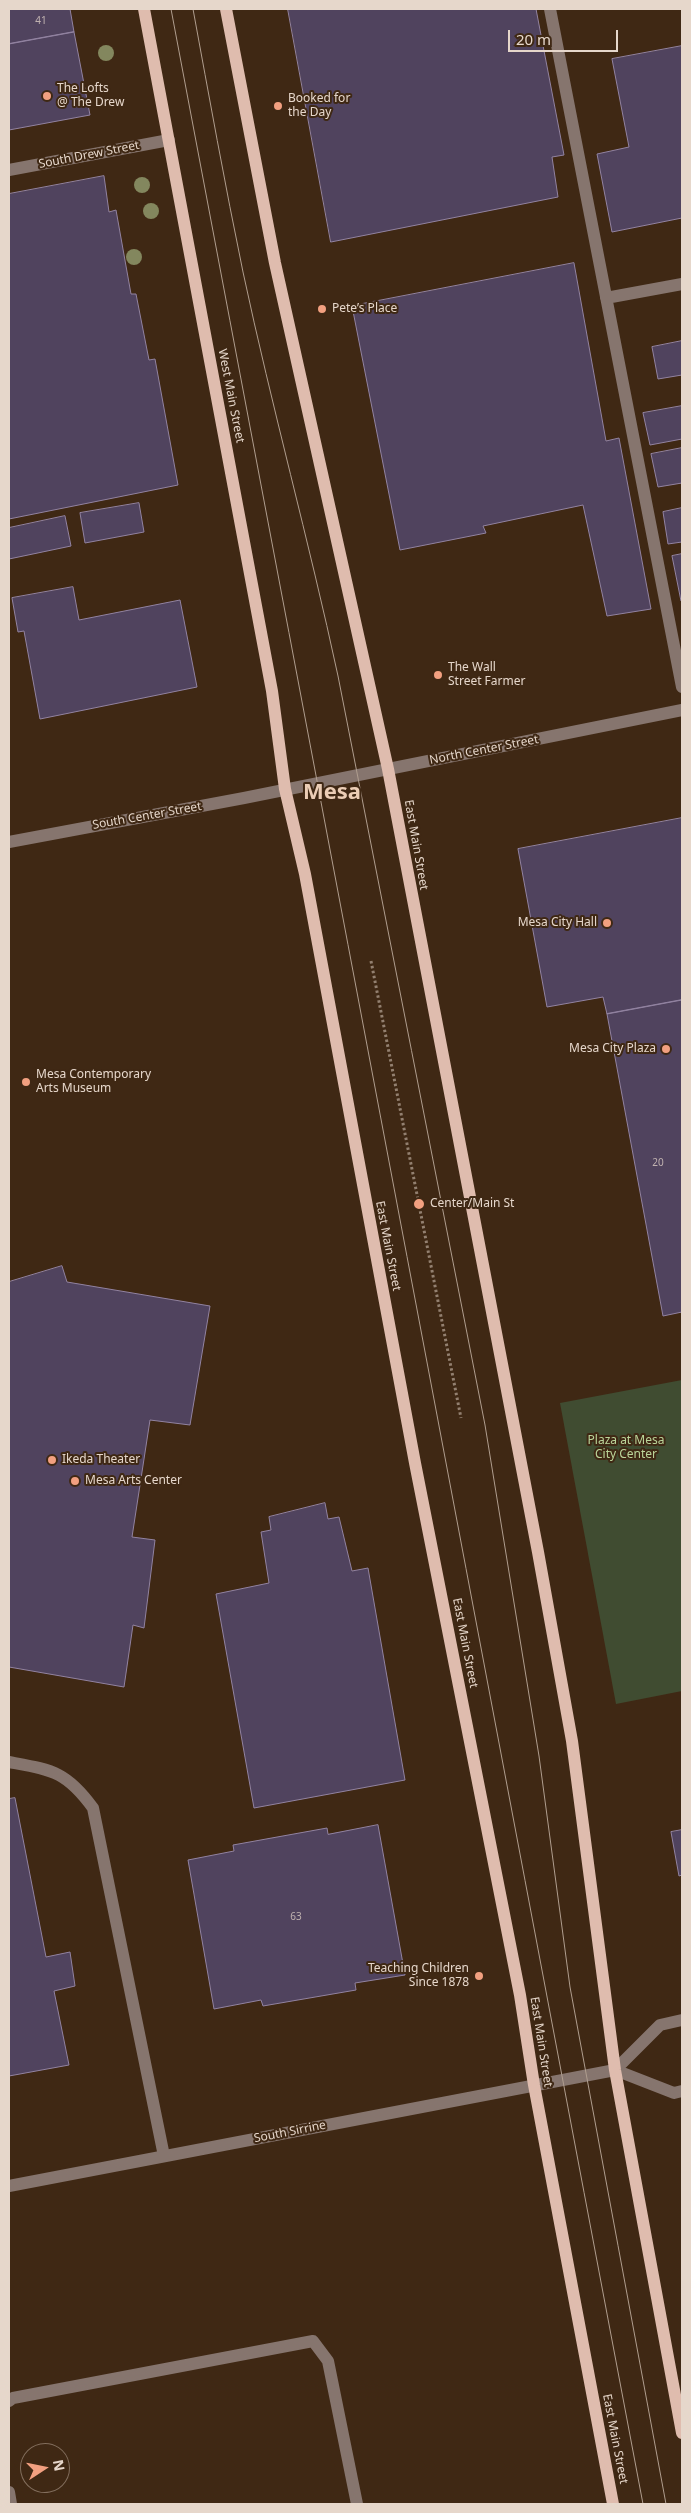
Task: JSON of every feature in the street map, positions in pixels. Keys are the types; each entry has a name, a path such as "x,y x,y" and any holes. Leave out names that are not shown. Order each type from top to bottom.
{"main road":[{"name":"West Main Street","path":"144,9 271,681 285,789"},
{"path":"226,9 275,263 388,769"},
{"name":"East Main Street","path":"388,769 568,1714 615,2070 682,2433"},
{"name":"East Main Street","path":"285,789 305,874 415,1463 518,1985 534,2085 613,2504"}],"street":[{"path":"550,9 682,687"},
{"name":"South Drew Street","path":"9,170 169,140"},
{"path":"606,298 682,284"},
{"name":"North Center Street","path":"285,789 682,710"},
{"name":"South Center Street","path":"9,842 285,789"},
{"path":"9,1762 47,1769 63,1776 78,1788 94,1808 164,2156"},
{"path":"682,2020 660,2025 615,2070 674,2093 682,2091"},
{"name":"South Sirrine","path":"9,2186 615,2070"},
{"path":"9,2401 13,2398 313,2341 328,2361 357,2504"},
{"path":"9,2492 11,2504"}],"path":[{"path":"371,961 461,1418"}],"green space":[{"name":"Plaza at Mesa City Center","path":"682,1380 682,1691 616,1704 560,1403"}],"building":[{"path":"9,9 70,9 74,32 9,44"},
{"path":"288,9 536,9 564,155 552,157 558,197 331,242"},
{"name":"The Lofts @ The Drew","path":"74,32 90,115 9,130 9,44"},
{"path":"682,46 682,218 612,232 597,154 629,147 612,59"},
{"path":"104,176 109,212 116,210 131,294 136,294 149,360 155,359 178,485 9,519 9,194"},
{"path":"574,263 606,441 619,438 651,609 607,616 583,505 483,526 486,533 400,550 352,306"},
{"path":"682,341 682,375 658,379 652,347"},
{"path":"682,406 682,439 650,445 643,413"},
{"path":"682,448 682,483 658,487 651,454"},
{"path":"139,503 144,532 85,543 80,513"},
{"path":"682,508 682,542 668,544 663,512"},
{"path":"65,516 71,546 9,559 9,528"},
{"path":"682,554 682,601 681,601 672,556"},
{"path":"73,587 79,620 180,600 197,687 40,719 24,631 18,632 12,598"},
{"name":"Mesa City Hall","path":"682,818 682,1000 607,1014 603,997 547,1007 518,849"},
{"name":"Mesa City Plaza","path":"682,1000 682,1312 663,1316 607,1014"},
{"name":"Mesa Arts Center","path":"62,1266 67,1282 210,1306 190,1425 150,1420 132,1537 155,1540 144,1628 133,1625 124,1687 9,1667 9,1282"},
{"path":"325,1503 328,1519 339,1517 352,1571 368,1568 405,1780 254,1808 216,1594 269,1583 261,1532 271,1530 269,1517"},
{"path":"15,1798 46,1957 70,1952 75,1986 54,1991 69,2065 9,2076 9,1799"},
{"path":"378,1825 405,1975 355,1983 356,1990 263,2006 261,2000 214,2009 188,1860 234,1851 233,1845 327,1828 328,1834"},
{"path":"682,1830 682,1875 679,1876 671,1832"}],"tram line":[{"path":"171,9 643,2504"},
{"path":"193,9 243,272 338,676 485,1425 539,1756 570,1987 666,2504"}],"place":[{"name":"The Lofts @ The Drew","path":"47,96"},
{"name":"Booked for the Day","path":"278,106"},
{"name":"Pete’s Place","path":"322,309"},
{"name":"The Wall Street Farmer","path":"438,675"},
{"name":"Mesa City Hall","path":"607,923"},
{"name":"Mesa City Plaza","path":"666,1049"},
{"name":"Mesa Contemporary Arts Museum","path":"26,1082"},
{"name":"Center/Main St","path":"419,1204"},
{"name":"Ikeda Theater","path":"52,1460"},
{"name":"Mesa Arts Center","path":"75,1481"},
{"name":"Teaching Children Since 1878","path":"479,1976"}],"district":[{"name":"Mesa","path":"332,793"}]}
